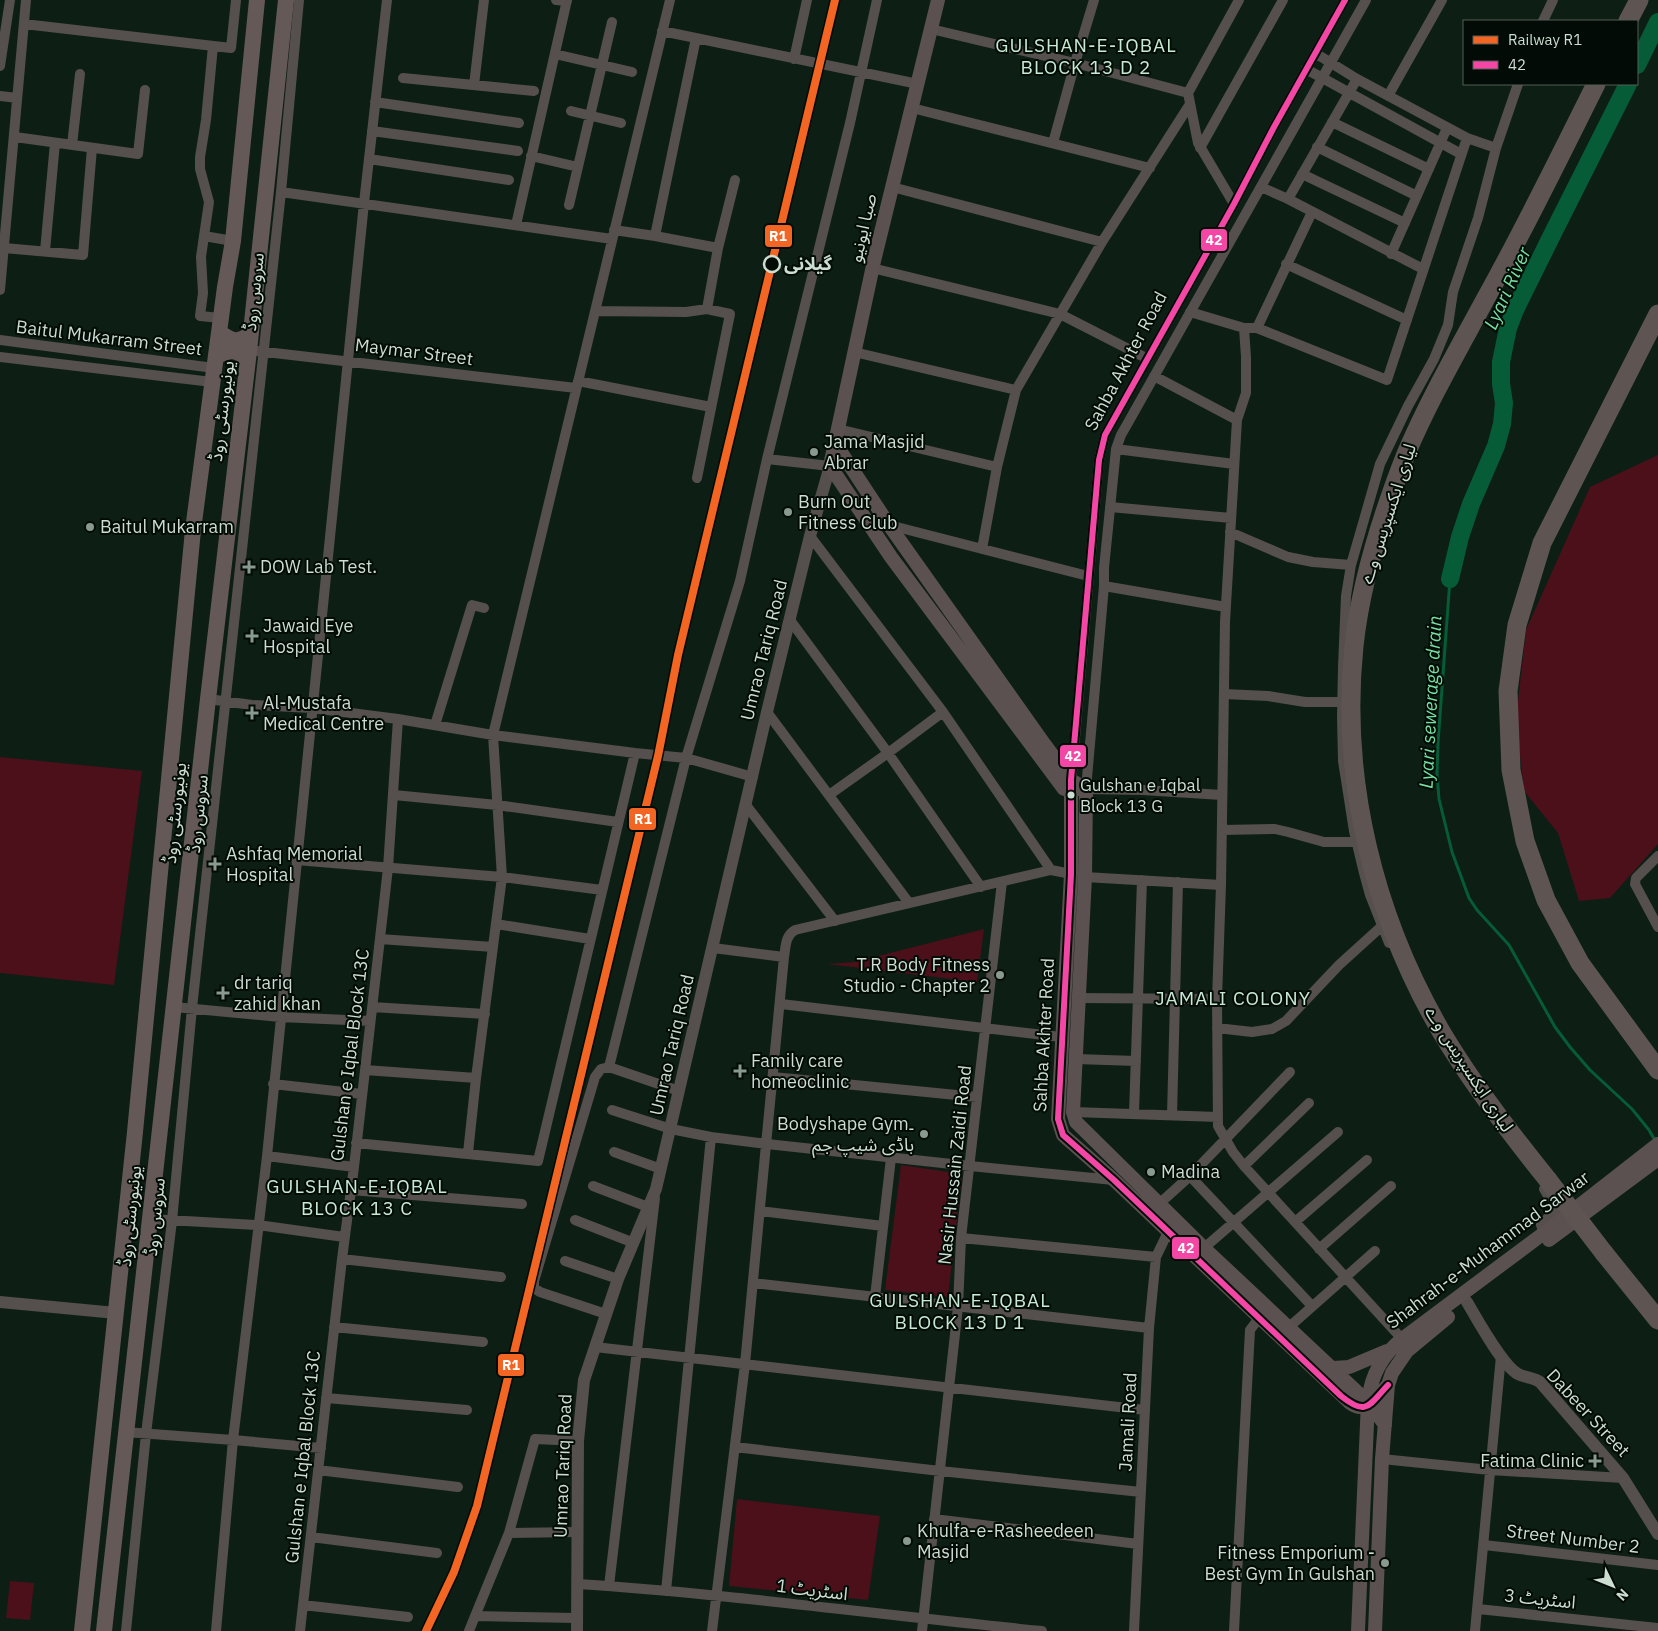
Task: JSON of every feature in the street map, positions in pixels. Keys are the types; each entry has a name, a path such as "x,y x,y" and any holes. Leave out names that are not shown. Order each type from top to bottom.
{"highway":[{"path":"1629,20 1639,0"},
{"name":"لیاری ایکسپریس وے","path":"1595,85 1496,279 1431,400 1396,480 1378,534 1363,589 1354,645 1352,759 1372,872 1403,955 1441,1032 1508,1131 1658,1320"},
{"path":"1658,314 1542,543 1517,625 1508,691 1511,770 1525,842 1546,900 1580,963 1658,1070"}],"main road":[{"name":"یونیورسٹی روڈ","path":"82,1631 137,1113 193,530 233,241 257,0"},
{"name":"یونیورسٹی روڈ","path":"104,1631 208,699 253,354 250,334 270,223 286,0"},
{"name":"صبا ایونیو","path":"830,466 872,268 938,0"},
{"path":"220,325 228,338 243,340 250,334"},
{"path":"214,369 225,351 253,354"},
{"path":"836,436 889,524 1040,748"},
{"path":"830,466 891,557 1040,748 1076,786"},
{"name":"Sahba Akhter Road","path":"1076,786 1061,1037 1058,1119 1063,1135 1159,1204 1173,1227 1204,1248 1341,1396 1357,1408 1369,1403"},
{"name":"Sahba Akhter Road","path":"1076,786 1085,877 1073,1112 1076,1122 1119,1175 1263,1313 1288,1328 1333,1368 1369,1403 1385,1425"},
{"name":"Shahrah-e-Muhammad Sarwar","path":"1388,1386 1398,1362 1407,1351 1658,1144"},
{"name":"Shahrah-e-Muhammad Sarwar","path":"1358,1631 1369,1403 1372,1382 1381,1360 1387,1351 1402,1339 1544,1233 1568,1220 1658,1159"},
{"path":"1333,1368 1349,1366 1387,1351"},
{"path":"1369,1403 1388,1386"},
{"path":"1375,1631 1382,1459 1388,1386"}],"street":[{"path":"0,66 3,19 10,0"},
{"path":"0,290 26,0"},
{"path":"24,24 231,48 236,0"},
{"name":"سروس روڈ","path":"126,1631 146,1434 172,1220 192,1008 227,702 253,354 270,223 282,192 300,0"},
{"path":"216,1631 234,1440 267,1156 364,203 387,0"},
{"path":"474,85 484,0"},
{"path":"516,225 567,1 556,0"},
{"path":"468,1153 502,877 493,735 670,0"},
{"path":"794,58 806,0"},
{"path":"609,1068 686,758 740,581 767,458 845,142 877,0"},
{"path":"1053,143 1074,63 1094,0"},
{"path":"1234,204 1200,148 1188,93 1239,0"},
{"path":"1200,148 1282,0"},
{"name":"Sahba Akhter Road","path":"1076,786 1088,576 1099,460 1104,435 1234,204 1306,68 1345,0"},
{"name":"Sahba Akhter Road","path":"1076,786 1104,586 1104,568 1116,450 1121,436 1329,62 1366,0"},
{"path":"1388,96 1442,0"},
{"path":"1544,20 1553,0"},
{"path":"234,19 255,22"},
{"path":"569,205 612,22"},
{"path":"931,29 1074,63 1188,93"},
{"path":"662,31 918,84"},
{"path":"655,236 696,38"},
{"path":"213,46 206,120 200,157 200,169 209,202 200,258 203,293 200,316 220,325"},
{"path":"555,54 632,72"},
{"path":"1315,54 1447,128 1467,138 1496,148"},
{"path":"1306,68 1461,154"},
{"path":"72,146 80,74"},
{"path":"402,78 534,90"},
{"path":"1288,199 1357,79"},
{"path":"1518,85 1496,148 1478,218 1453,292 1448,325 1434,359 1408,406 1380,464 1351,565 1346,596 1342,702 1344,761 1356,842 1370,895 1417,1007 1458,1073 1512,1149 1548,1195 1556,1209 1541,1225 1544,1233"},
{"path":"15,137 138,154 145,90"},
{"path":"0,96 17,98"},
{"path":"375,102 519,123"},
{"path":"982,549 997,467 1016,390 1102,242 1190,104"},
{"path":"912,108 1150,168"},
{"path":"571,111 621,123"},
{"path":"1332,122 1429,169"},
{"path":"1391,254 1447,128"},
{"path":"372,131 518,151"},
{"path":"1190,312 1244,328 1257,328 1387,380 1467,138"},
{"path":"45,251 55,143"},
{"path":"4,248 83,255 92,148"},
{"path":"1317,148 1417,196"},
{"path":"531,156 578,167"},
{"path":"369,159 509,180"},
{"path":"1302,174 1405,223"},
{"path":"707,309 718,248 735,180"},
{"path":"892,187 1102,242"},
{"path":"1261,187 1423,269"},
{"path":"282,192 516,225 613,235 655,236 718,248"},
{"path":"1257,328 1312,212"},
{"path":"204,236 233,241"},
{"path":"1286,264 1406,320"},
{"path":"872,268 1060,314 1146,358"},
{"path":"595,310 686,312 707,309 730,314 697,478"},
{"path":"1244,328 1246,393 1237,420 1226,606 1217,999 1218,1126 1233,1152 1244,1166 1402,1339"},
{"name":"Baitul Mukarram Street","path":"0,340 214,369"},
{"path":"854,352 1016,390"},
{"name":"Maymar Street","path":"253,354 348,361 577,384 711,407"},
{"name":"Baitul Mukarram Street","path":"0,357 214,369"},
{"path":"1154,376 1237,420"},
{"path":"836,436 997,467"},
{"path":"1116,450 1234,464"},
{"path":"767,458 830,466"},
{"name":"Umrao Tariq Road","path":"577,1631 578,1441 584,1380 618,1279 656,1189 767,712 810,536 830,466"},
{"path":"1110,507 1231,518"},
{"path":"889,524 1088,576"},
{"path":"1230,532 1288,557 1313,562 1351,565"},
{"path":"810,536 943,712 1051,870"},
{"path":"1104,586 1226,606"},
{"path":"435,725 472,605 484,608"},
{"path":"790,620 888,753 981,887"},
{"path":"1224,694 1268,696 1305,702 1342,702"},
{"path":"208,699 312,708 635,754 686,758 753,777"},
{"path":"767,712 909,903"},
{"path":"829,794 943,712"},
{"name":"Gulshan e Iqbal Block 13C","path":"300,1631 388,868 398,720"},
{"path":"356,1142 538,1161 635,754"},
{"path":"1076,786 1222,794"},
{"path":"394,795 497,805 618,822"},
{"path":"746,805 835,920"},
{"path":"1222,830 1275,829 1324,842 1356,842"},
{"path":"1658,856 1636,878 1635,884 1658,927"},
{"path":"296,860 502,877 602,890"},
{"path":"712,1631 745,1364 786,940 789,934 795,930 835,920 1051,870 1071,874"},
{"path":"1085,877 1221,885"},
{"path":"1134,1113 1142,880"},
{"name":"Nasir Hussain Zaidi Road","path":"922,1631 958,1307 962,1238 1002,882"},
{"path":"1172,1115 1178,882"},
{"path":"496,924 590,939"},
{"path":"1217,1028 1252,1032 1272,1029 1286,1021 1339,965 1382,926"},
{"path":"380,939 493,948"},
{"path":"713,948 784,957"},
{"path":"1078,998 1217,999"},
{"path":"781,1004 1061,1037"},
{"path":"174,1007 280,1017 370,1021"},
{"path":"372,1007 485,1014"},
{"path":"1076,1059 1136,1061"},
{"path":"606,1314 540,1292 534,1288 534,1281 595,1077 601,1069 609,1068 678,1091"},
{"path":"365,1070 476,1078"},
{"path":"1159,1204 1190,1176 1290,1072"},
{"path":"774,1077 978,1097"},
{"path":"273,1084 362,1094"},
{"path":"1244,1166 1309,1103"},
{"path":"612,1110 671,1129 711,1137 970,1166 1119,1175"},
{"path":"1073,1112 1218,1116"},
{"path":"1204,1248 1338,1132"},
{"path":"666,1591 711,1137"},
{"path":"614,1152 661,1169"},
{"path":"267,1156 354,1167"},
{"path":"875,1297 891,1158"},
{"path":"1295,1222 1368,1160"},
{"path":"1190,1176 1312,1306"},
{"path":"593,1186 648,1207"},
{"path":"1318,1249 1391,1186"},
{"path":"609,1586 656,1189"},
{"path":"351,1190 522,1204"},
{"path":"760,1211 883,1226"},
{"path":"150,1219 258,1226 344,1237"},
{"path":"575,1220 634,1242"},
{"name":"Jamali Road","path":"1134,1631 1149,1328 1156,1257 1173,1227"},
{"path":"962,1238 1156,1257"},
{"path":"1288,1328 1375,1251"},
{"path":"342,1259 501,1277"},
{"path":"565,1261 618,1279"},
{"path":"753,1283 1149,1328"},
{"path":"0,1302 116,1313"},
{"name":"Dabeer Street","path":"1467,1302 1500,1356 1518,1374 1540,1382 1623,1478 1658,1534"},
{"path":"1234,1631 1250,1330 1263,1313"},
{"path":"334,1327 483,1342"},
{"path":"595,1347 1145,1410"},
{"path":"1475,1631 1500,1356"},
{"path":"326,1398 467,1410"},
{"path":"125,1432 321,1448"},
{"path":"469,1631 509,1532 535,1439 578,1441"},
{"path":"735,1446 940,1471 1141,1492"},
{"path":"1382,1459 1490,1470 1623,1478"},
{"path":"318,1470 458,1487"},
{"path":"934,1519 1138,1544"},
{"path":"509,1532 578,1532"},
{"path":"311,1537 437,1552"},
{"name":"Street Number 2","path":"1484,1545 1658,1565"},
{"name":"اسٹریٹ 1","path":"577,1584 716,1596 923,1620 1042,1631"},
{"path":"303,1605 408,1618"},
{"name":"اسٹریٹ 3","path":"1478,1609 1658,1628"},
{"path":"476,1616 577,1618"}],"shaded area":[{"path":"1658,455 1658,844 1610,898 1579,901 1558,833 1524,791 1516,719 1526,630 1590,487"},
{"path":"0,757 142,771 114,985 0,973"},
{"path":"984,929 977,982 827,964 855,962"},
{"path":"901,1165 962,1174 948,1297 885,1290"},
{"path":"737,1499 880,1516 868,1600 729,1586"},
{"path":"10,1581 34,1583 30,1620 6,1618"}],"waterway":[{"name":"Lyari River","path":"1638,63 1658,22"},
{"name":"Lyari River","path":"1450,579 1460,537 1471,504 1496,446 1502,424 1504,403 1501,384 1501,362 1508,328 1515,310 1627,85"},
{"name":"Lyari sewerage drain","path":"1450,579 1437,774 1439,799 1452,852 1469,898 1477,910 1509,945 1555,1027 1590,1070 1632,1109 1656,1142"}],"rail line":[{"name":"R1","path":"426,1631 454,1572 477,1506 658,756 678,655 835,0"}],"transit line":[{"name":"42","path":"1345,0 1105,435 1099,460 1071,780 1071,874 1058,1119 1063,1135 1114,1180 1341,1396 1357,1406 1367,1406 1388,1385"}],"place":[{"name":"گیلانی","path":"772,264"},
{"name":"Jama Masjid Abrar","path":"814,452"},
{"name":"Burn Out Fitness Club","path":"788,512"},
{"name":"Baitul Mukarram","path":"90,527"},
{"name":"DOW Lab Test.","path":"249,567"},
{"name":"Jawaid Eye Hospital","path":"252,636"},
{"name":"Al-Mustafa Medical Centre","path":"252,713"},
{"name":"Gulshan e Iqbal Block 13 G","path":"1071,795"},
{"name":"Ashfaq Memorial Hospital","path":"215,864"},
{"name":"T.R Body Fitness Studio - Chapter 2","path":"1000,975"},
{"name":"dr tariq zahid khan","path":"223,993"},
{"name":"Family care homeoclinic","path":"740,1071"},
{"name":"Bodyshape Gym۔ باڈی شیپ جم","path":"924,1134"},
{"name":"Madina","path":"1151,1172"},
{"name":"Fatima Clinic","path":"1595,1461"},
{"name":"Khulfa-e-Rasheedeen Masjid","path":"907,1541"},
{"name":"Fitness Emporium - Best Gym In Gulshan","path":"1385,1563"}],"district":[{"name":"GULSHAN-E-IQBAL BLOCK 13 D 2","path":"1086,56"},
{"name":"JAMALI COLONY","path":"1233,998"},
{"name":"GULSHAN-E-IQBAL BLOCK 13 C","path":"357,1197"},
{"name":"GULSHAN-E-IQBAL BLOCK 13 D 1","path":"960,1311"}]}
